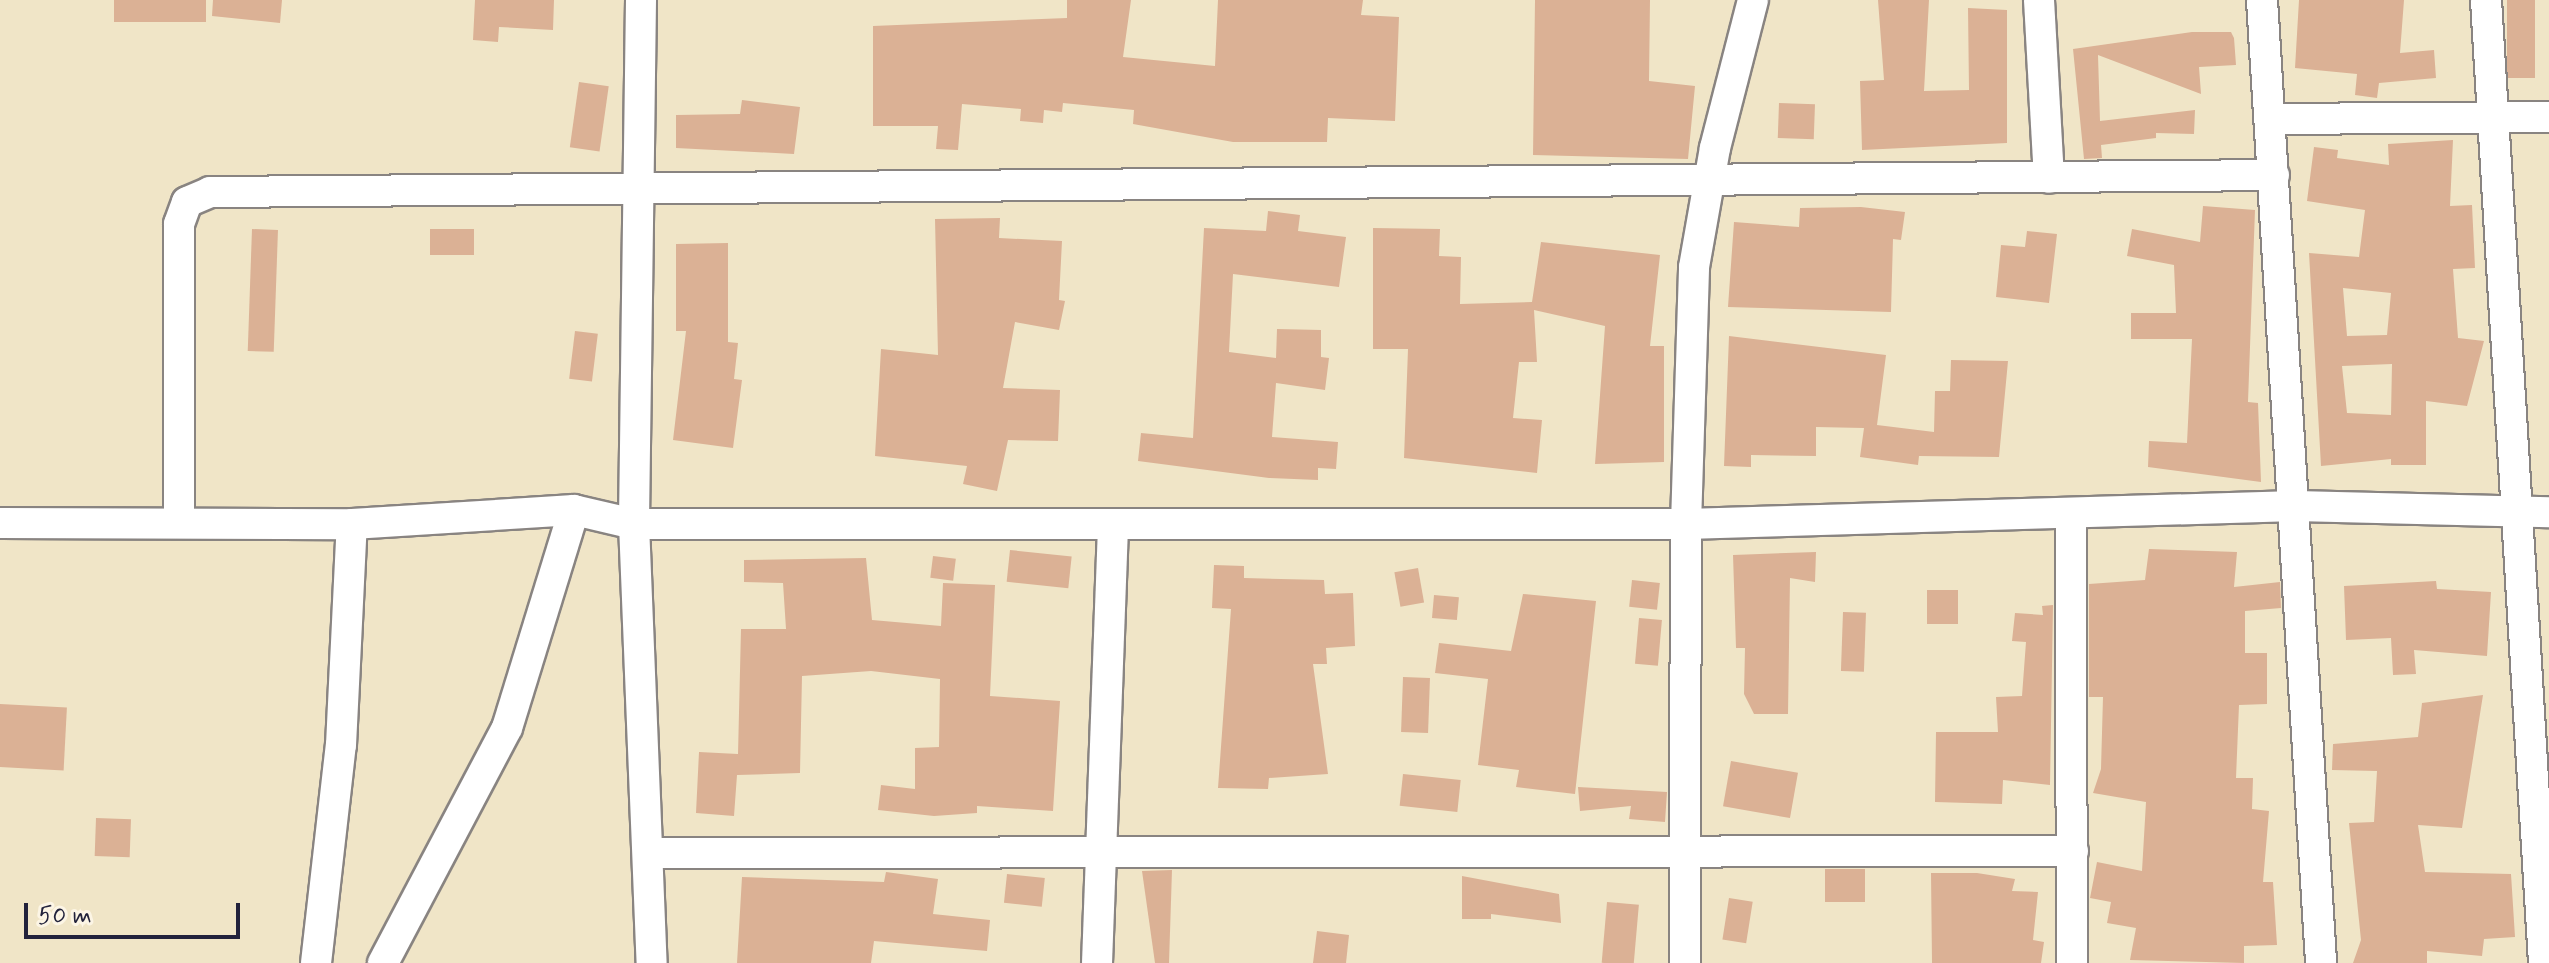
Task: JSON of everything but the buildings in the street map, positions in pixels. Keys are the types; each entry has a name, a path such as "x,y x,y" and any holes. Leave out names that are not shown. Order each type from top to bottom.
{"street":[{"path":"641,0 642,189 634,524 652,963"},
{"path":"1685,963 1686,524 1694,267 1709,183 1753,0"},
{"path":"2039,0 2049,178"},
{"path":"2262,0 2296,506 2321,963"},
{"path":"2486,0 2544,963"},
{"path":"2270,119 2549,117"},
{"path":"179,523 179,224 187,202 210,192 1709,183 2274,175"},
{"path":"0,523 352,524 574,510 634,524 1686,524 2296,506 2549,512"},
{"path":"383,963 507,728 574,510"},
{"path":"2071,515 2072,963"},
{"path":"316,963 341,745 352,524"},
{"path":"1097,963 1113,524"},
{"path":"648,853 1685,849 2073,851"}]}
